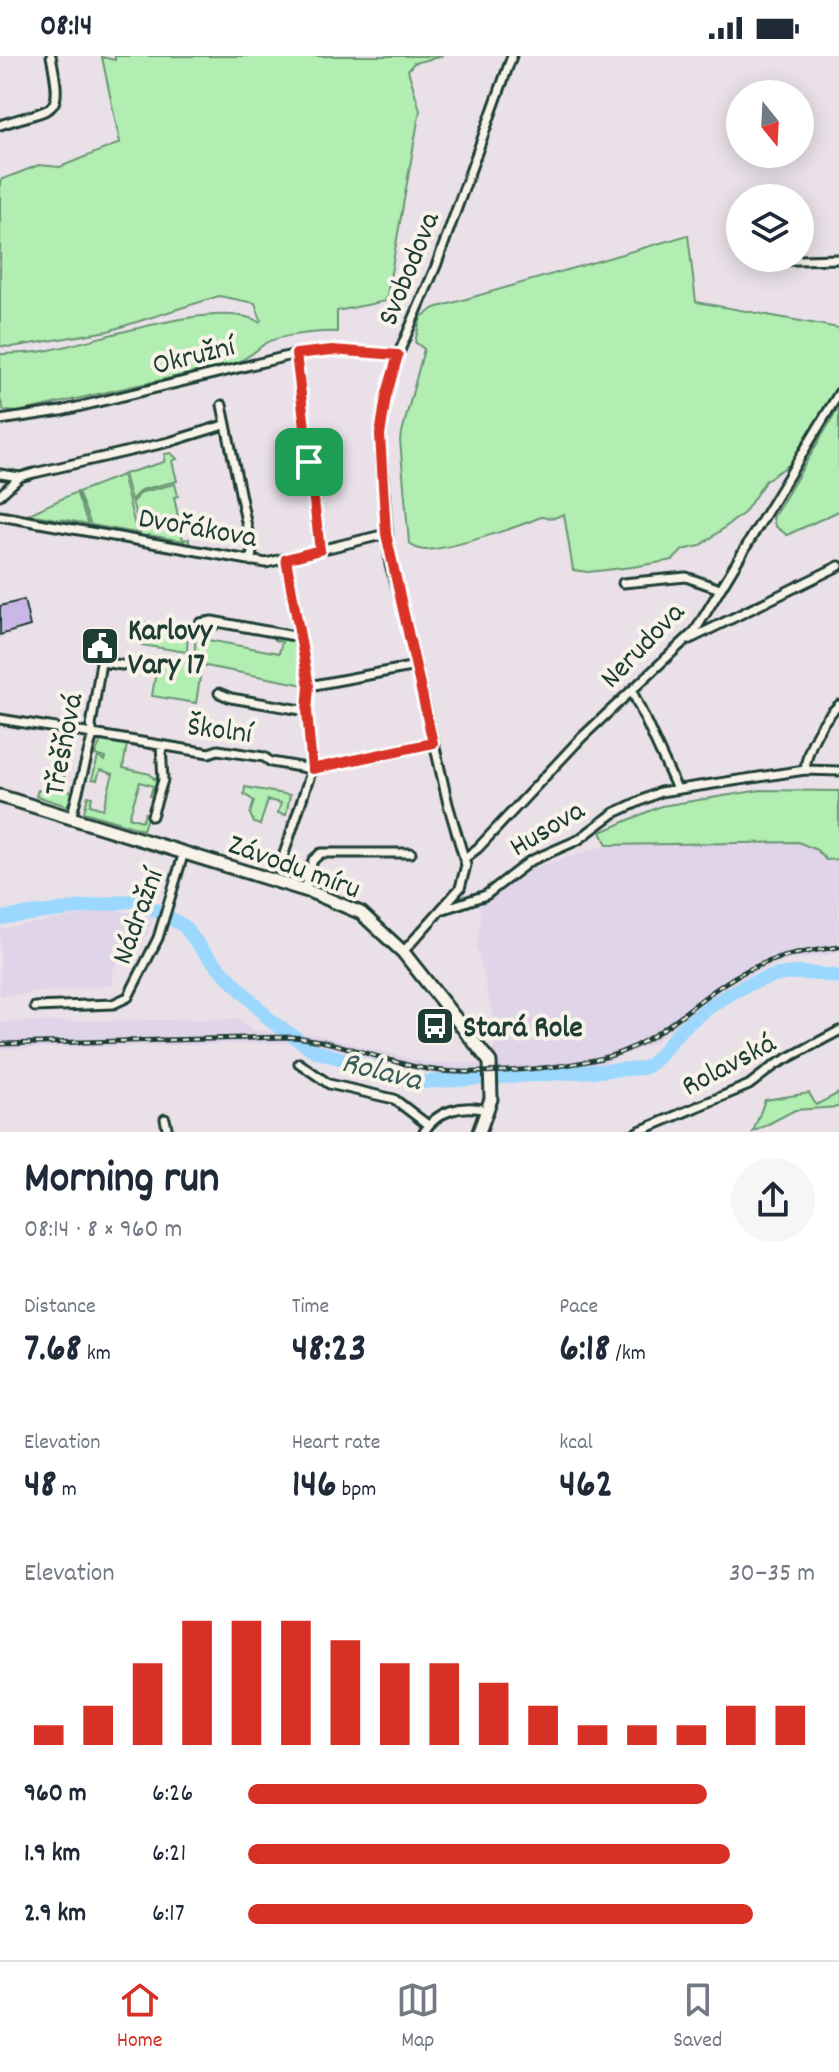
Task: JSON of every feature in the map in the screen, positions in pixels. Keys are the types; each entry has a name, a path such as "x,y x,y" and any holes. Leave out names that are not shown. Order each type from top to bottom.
{"main road":[{"name":"Závodu míru","path":"0,796 304,889 361,913 403,952 486,1057 492,1074 483,1130"}],"street":[{"path":"0,125 49,109 56,103 58,92 51,56"},
{"name":"Svobodova","path":"465,858 433,743 386,534 380,435 386,397 398,355 436,266 512,56"},
{"path":"814,260 839,259"},
{"name":"Okružní","path":"0,420 61,411 296,354 332,350 398,355"},
{"path":"296,354 320,550"},
{"name":"Nerudova","path":"465,858 605,714 695,631 839,393"},
{"path":"222,405 252,551 251,561"},
{"path":"3,493 0,475 20,477 169,442 224,425"},
{"path":"3,493 20,477"},
{"name":"Dvořákova","path":"0,516 266,563 386,534"},
{"path":"282,860 312,769 307,711 309,686 286,559"},
{"path":"682,643 839,566"},
{"path":"623,583 686,577 720,589"},
{"path":"200,623 212,621 300,637"},
{"name":"Třešňová","path":"71,818 93,734 91,726 101,662 122,665"},
{"path":"309,686 416,666"},
{"path":"632,691 677,789"},
{"path":"219,693 231,698 307,711"},
{"path":"805,770 811,746 830,713 839,705"},
{"name":"Školní","path":"0,719 161,745 264,757 271,762 312,769 433,743"},
{"path":"152,816 163,780 161,745"},
{"name":"Husova","path":"442,910 486,895 530,861 578,840 614,813 642,798 677,789 805,770 839,771"},
{"name":"Nádražní","path":"35,1007 122,1002 133,991 158,938 184,852"},
{"path":"304,889 313,860 321,853 411,853"},
{"path":"403,952 463,883 465,858"},
{"name":"Rolavská","path":"637,1132 659,1128 749,1085 775,1065 839,1031"},
{"path":"299,1063 329,1084 394,1099 426,1128 459,1108 486,1110"},
{"path":"165,1119 168,1132"}],"shaded area":[{"path":"798,842 817,850 826,860 839,859 839,953 787,961 756,972 716,996 653,1043 602,1064 554,1071 444,1077 329,1048 294,1043 0,1049 0,1022 239,1019 254,1031 315,1034 428,1063 497,1064 493,1048 498,1037 476,945 481,920 479,903 499,894 531,869 607,845"},
{"path":"112,910 155,916 134,962 122,957 112,971 113,985 0,996 0,929"}],"green space":[{"path":"115,56 443,56 414,63 408,70 420,110 386,301 337,311 337,332 277,339 237,363 18,412 4,411 0,399 0,354 43,351 188,318 216,315 261,320 255,303 219,296 108,331 12,347 0,346 0,180 39,165 60,167 120,143 102,57 115,60"},
{"path":"688,235 696,302 839,328 839,384 789,465 766,480 744,513 700,546 683,550 673,560 588,572 573,570 564,514 554,518 541,517 452,546 421,550 411,545 400,440 424,349 415,342 421,317 435,308"},
{"path":"839,407 839,511 787,535 775,526 773,518"},
{"path":"171,453 177,459 172,461 177,481 141,490 131,500 124,474 164,462 165,454"},
{"path":"122,475 137,533 91,525 78,492"},
{"path":"175,484 178,496 174,497 183,540 189,539 189,547 181,547 184,541 148,535 142,540 136,518 143,514 136,515 132,502 142,492"},
{"path":"76,492 88,524 61,519 57,525 54,524 57,519 29,514"},
{"path":"144,622 188,629 187,652 141,645"},
{"path":"219,625 218,630 210,629 208,640 279,653 282,642 274,640 275,635 297,641 304,685 206,666 195,656 195,629"},
{"path":"158,658 202,665 196,703 152,696"},
{"path":"101,740 127,744 123,768 150,774 154,779 157,776 153,797 150,796 153,786 140,782 129,817 142,821 145,813 148,814 143,830 84,812 88,796 92,797 90,805 103,809 113,774 100,770 97,780 92,779 98,757 105,761 106,758 95,755"},
{"path":"59,766 66,767 62,786 73,793 67,806 36,796 38,790 47,792 51,780 41,776 44,770 52,772"},
{"path":"245,787 290,795 286,815 278,813 281,803 268,800 260,825 254,823 250,814 254,801 244,794"},
{"path":"761,790 839,791 839,859 826,860 817,850 798,842 607,845 601,832 661,806"},
{"path":"809,1093 816,1105 839,1093 839,1107 795,1110 753,1132 765,1100"}],"building":[{"path":"24,600 30,626 0,635 0,606"}],"waterway":[{"name":"Rolava","path":"0,918 138,900 184,926 204,952 271,1021 315,1051 422,1082 644,1068 695,1018 749,984 795,973 839,977"}],"railway":[{"path":"0,1044 291,1037 326,1042 427,1069 470,1072 551,1067 600,1058 634,1047 751,968 794,955 839,947"}],"place":[{"name":"Karlovy Vary 17","path":"100,646"},
{"name":"Stará Role","path":"435,1026"}],"route":[{"path":"364,350 398,355 386,397 380,435 386,534 390,565 404,612 433,743 312,769 307,711 309,686 286,559 320,550 309,462 296,354 364,350"}]}
